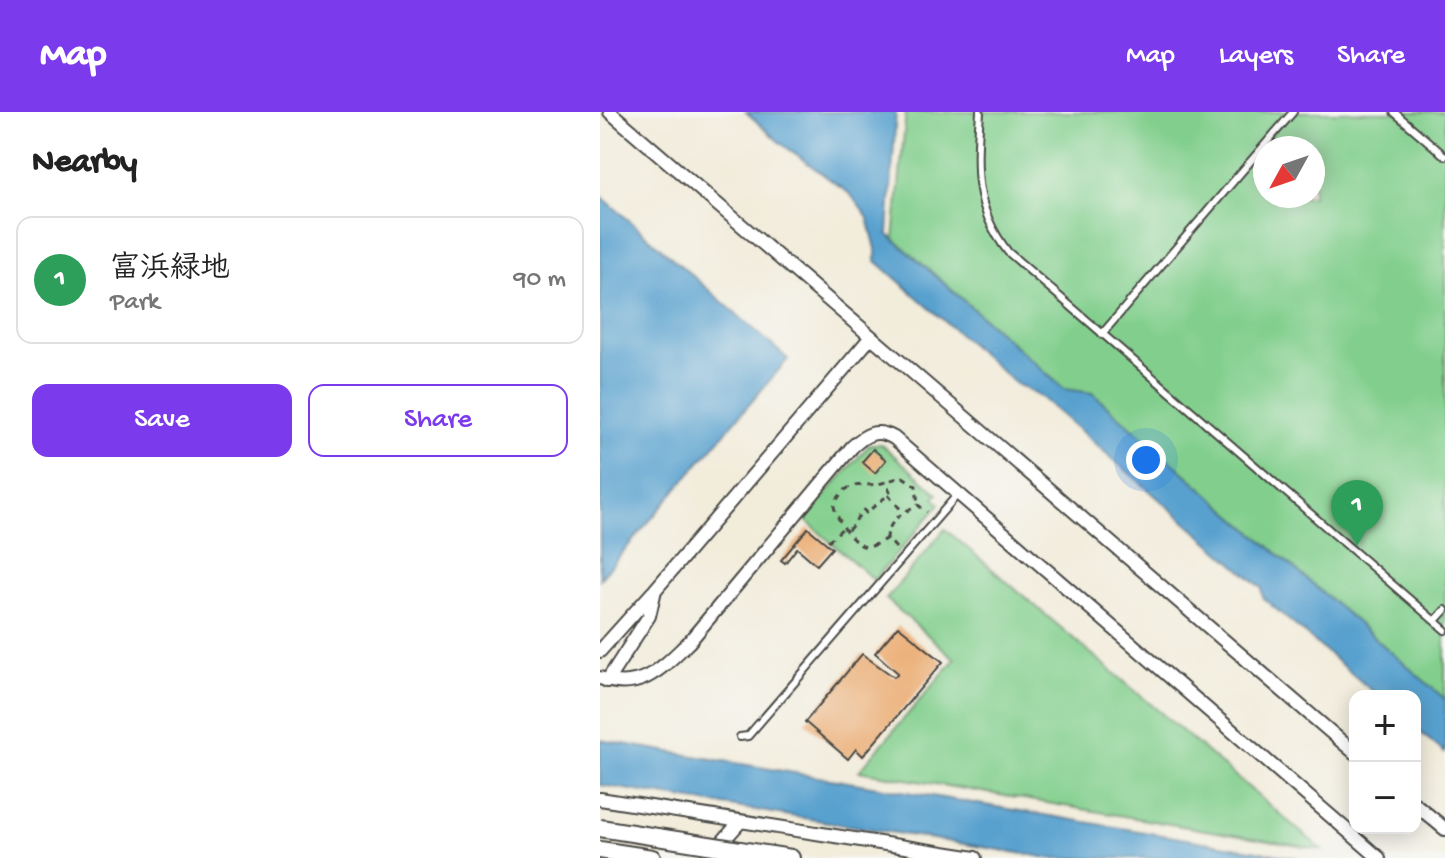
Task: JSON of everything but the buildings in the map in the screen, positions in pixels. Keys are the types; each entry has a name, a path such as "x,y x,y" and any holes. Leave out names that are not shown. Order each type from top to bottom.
{"street":[{"path":"610,112 1349,748"},
{"path":"600,651 871,337"},
{"path":"655,590 649,616 604,680 617,685 638,681 664,666 689,642 866,434 883,432 894,438 1379,858"},
{"path":"600,799 975,858"},
{"path":"1421,809 1445,829"},
{"path":"708,858 740,822"},
{"path":"600,828 791,858"},
{"path":"600,850 652,858"}],"lane":[{"path":"980,112 977,156 980,198 988,222 1008,252 1445,630"},
{"path":"1102,334 1293,112"},
{"path":"1394,112 1445,156"},
{"path":"740,737 748,736 958,494"},
{"path":"1435,621 1445,610"}],"path":[{"path":"887,538 870,547 862,546 845,530 834,512 837,498 843,491 862,483 879,485 903,477 916,486 918,505 937,519"},
{"path":"828,541 856,523 864,510 866,513 888,495 890,491 885,482"},
{"path":"888,495 904,512"},
{"path":"887,538 888,531 904,512 918,505"},
{"path":"887,538 905,557"}],"green space":[{"path":"906,112 1445,112 1445,699 1092,393 1064,389 894,239"},
{"path":"870,444 881,444 938,494 934,498 940,504 874,580 804,519"},
{"path":"945,529 1322,850 859,771 955,659 886,599"}],"water":[{"path":"746,112 896,112 888,234 1064,389 1092,393 1445,699 1445,753 1421,733 1421,690 1371,690 1263,598 1262,588 1040,396 1016,384 876,261 868,218 851,195 778,141"},
{"path":"600,195 788,359 600,579"},
{"path":"600,740 1298,858 1050,858 600,785"}],"place":[{"name":"富浜緑地","path":"1357,546"}]}
